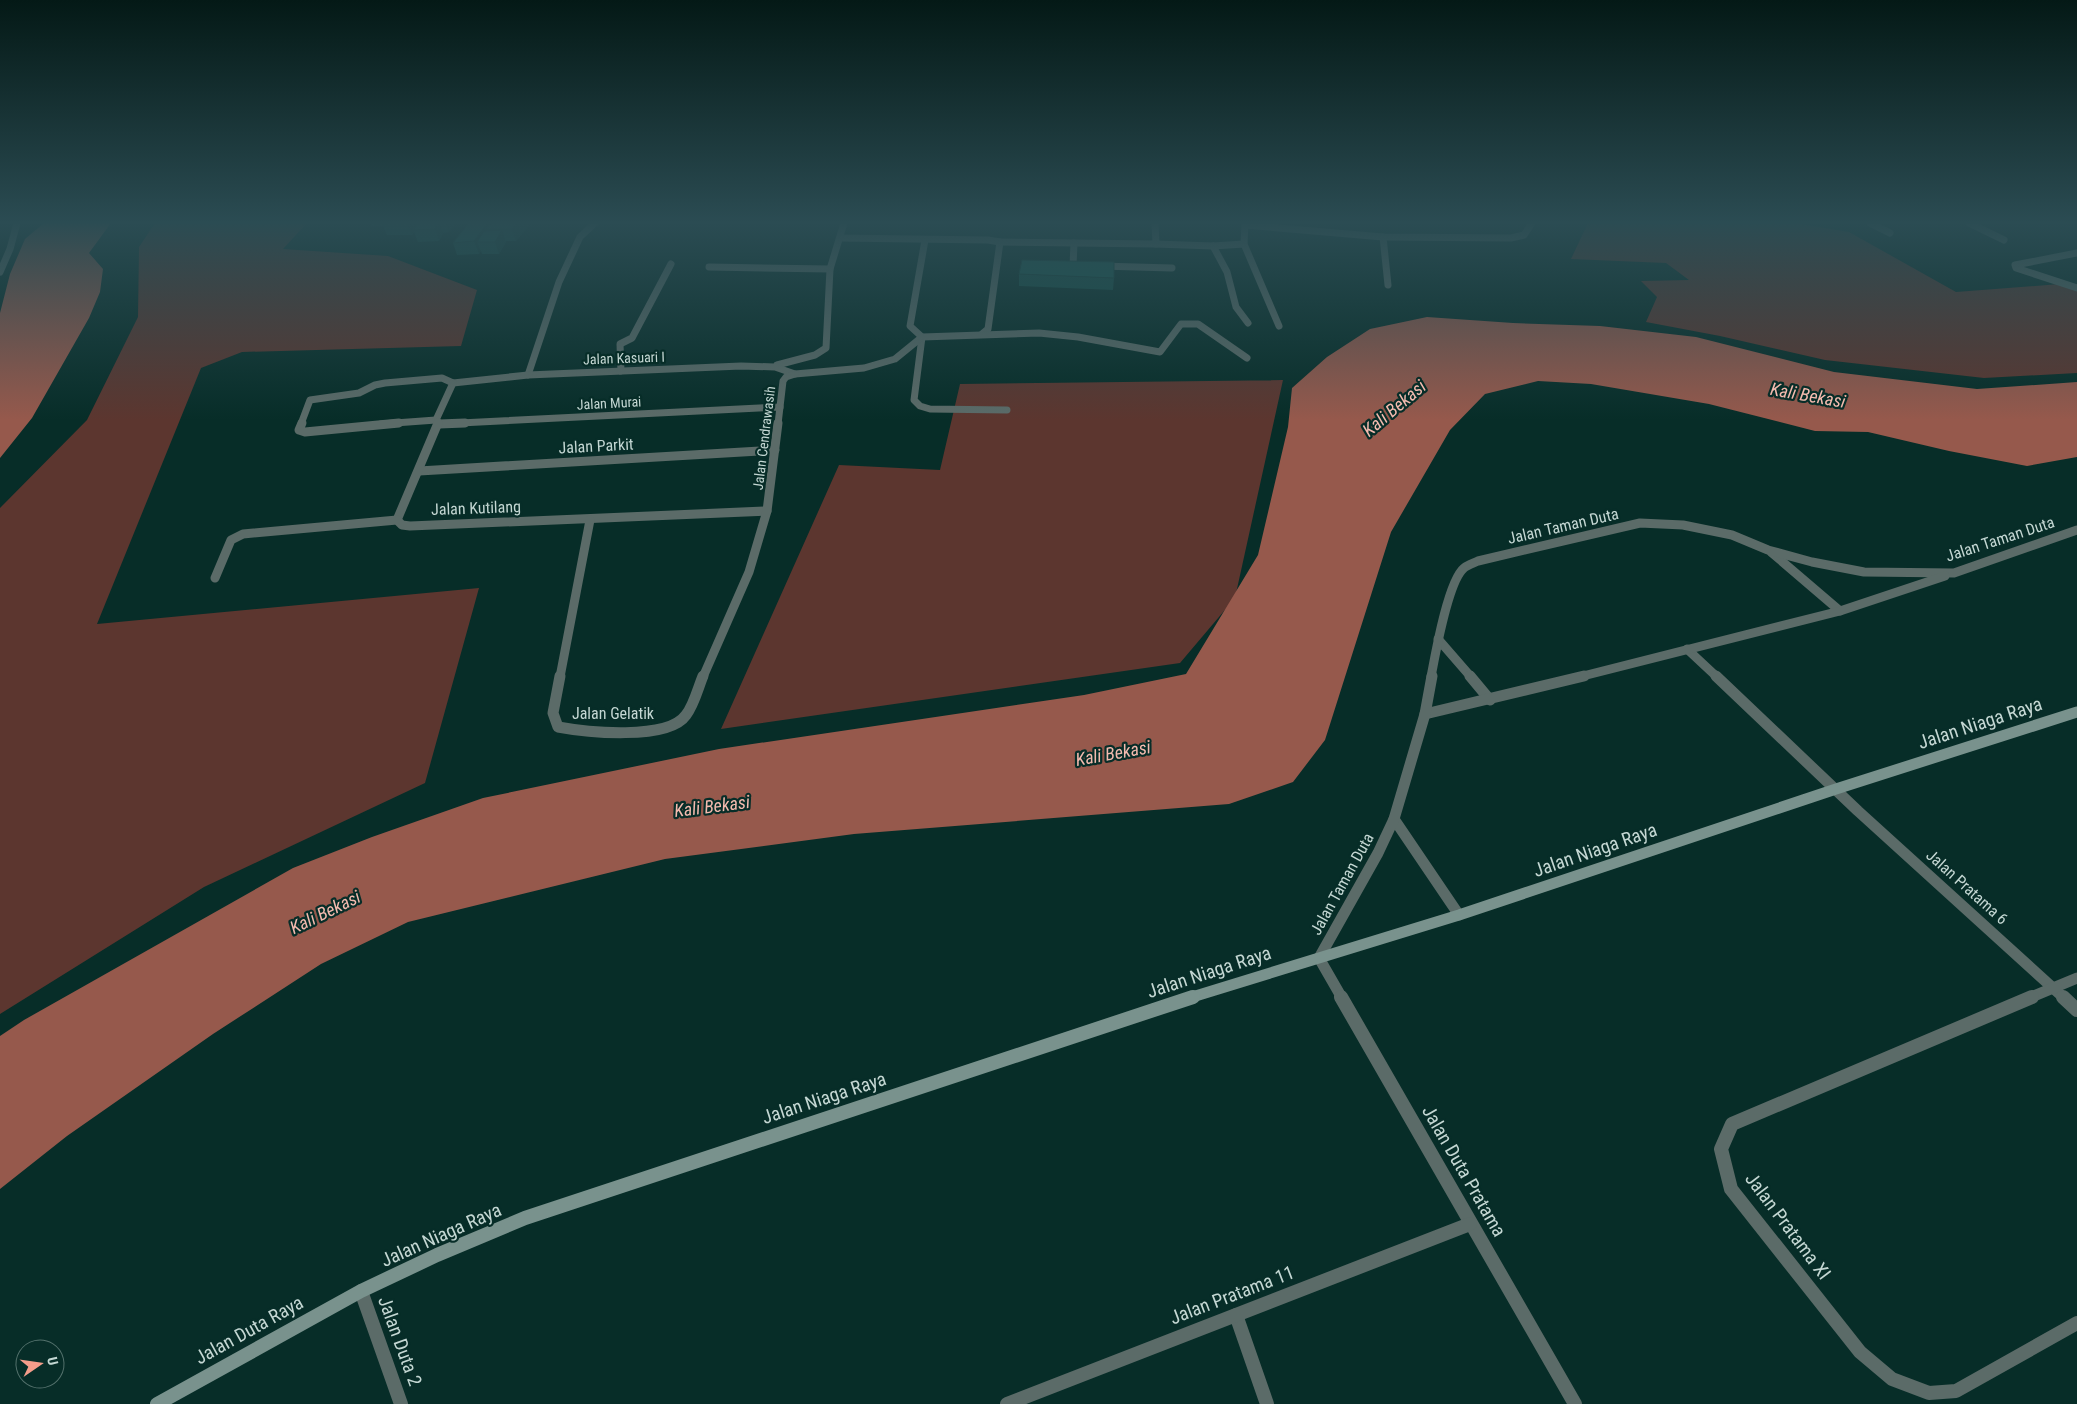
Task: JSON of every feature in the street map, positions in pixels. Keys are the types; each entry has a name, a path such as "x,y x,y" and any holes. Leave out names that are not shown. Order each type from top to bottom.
{"street":[{"path":"528,374 557,289"},
{"path":"621,371 620,344 632,338 659,289"},
{"path":"776,366 808,357 826,348 829,289"},
{"path":"917,289 910,326 922,336"},
{"path":"982,334 988,329 994,289"},
{"path":"1231,289 1236,307 1248,322"},
{"path":"1263,289 1279,326"},
{"path":"794,374 831,372 871,366 894,359 922,336 1039,333 1078,337 1160,352 1181,324 1198,324 1247,358"},
{"path":"922,336 914,400 920,406 930,409 1007,410"},
{"name":"Jalan Kasuari I","path":"453,382 528,374 776,366 786,368 794,374"},
{"name":"Jalan Cendrawasih","path":"767,511 783,381 786,377 794,374"},
{"name":"Jalan Murai","path":"453,382 442,378 385,383 374,385 359,393 313,399 310,400 306,407 299,430 305,432 353,426 780,407"},
{"path":"397,520 419,471 453,382"},
{"name":"Jalan Parkit","path":"419,471 775,450"},
{"name":"Jalan Gelatik","path":"590,520 553,713 558,727 578,731 650,731 674,724 686,716 749,572 767,511"},
{"name":"Jalan Kutilang","path":"215,578 231,540 243,534 397,520 402,525 410,526 590,520 767,511"},
{"name":"Jalan Taman Duta","path":"1319,958 1378,853 1394,819 1425,714 1438,638 1456,580 1463,569 1478,561 1640,523 1683,525 1724,533 1768,550 1812,562 1864,572 1954,573 2077,530"},
{"path":"1768,550 1840,611"},
{"path":"1425,714 1490,700 1840,611 1954,573"},
{"path":"1438,638 1490,700"},
{"name":"Jalan Pratama 6","path":"1687,649 1836,789 2077,1010"},
{"name":"Jalan Niaga Raya","path":"361,1291 437,1255 534,1215 1244,980 1459,916 1836,789 2077,712"},
{"path":"1394,819 1459,916"},
{"name":"Jalan Duta Pratama","path":"1319,958 1575,1404"},
{"name":"Jalan Pratama XI","path":"2077,978 2053,986 1732,1124 1721,1149 1725,1171 1732,1189 1860,1352 1892,1379 1929,1393 1956,1392 2077,1323"},
{"name":"Jalan Pratama 11","path":"1008,1404 1470,1224"},
{"name":"Jalan Duta Raya","path":"157,1404 361,1291"},
{"name":"Jalan Duta 2","path":"361,1291 401,1404"},
{"path":"1236,1315 1267,1404"}],"shaded area":[{"path":"138,289 477,290 461,346 242,352 201,368 97,624 479,588 425,783 204,887 0,1014 0,508 87,420 138,317"},
{"path":"1649,289 1950,289 1956,292 2001,289 2073,289 2077,290 2077,373 1984,378 1825,360 1720,336 1646,322 1657,297"},
{"path":"1283,380 1235,598 1180,663 721,729 839,465 940,470 960,384"}],"water":[{"path":"6,289 100,289 89,318 32,418 0,458 0,313"},
{"name":"Kali Bekasi","path":"1427,317 1513,323 1600,326 1696,337 1834,372 1977,389 2077,382 2077,457 2027,466 1949,451 1868,432 1815,431 1709,404 1591,384 1538,381 1485,394 1450,430 1391,532 1325,740 1293,782 1229,804 854,834 665,859 408,922 321,964 213,1034 67,1136 0,1189 0,1036 24,1020 293,868 372,837 483,798 719,749 1084,695 1186,674 1258,555 1288,427 1292,388 1327,357 1370,329"}]}
